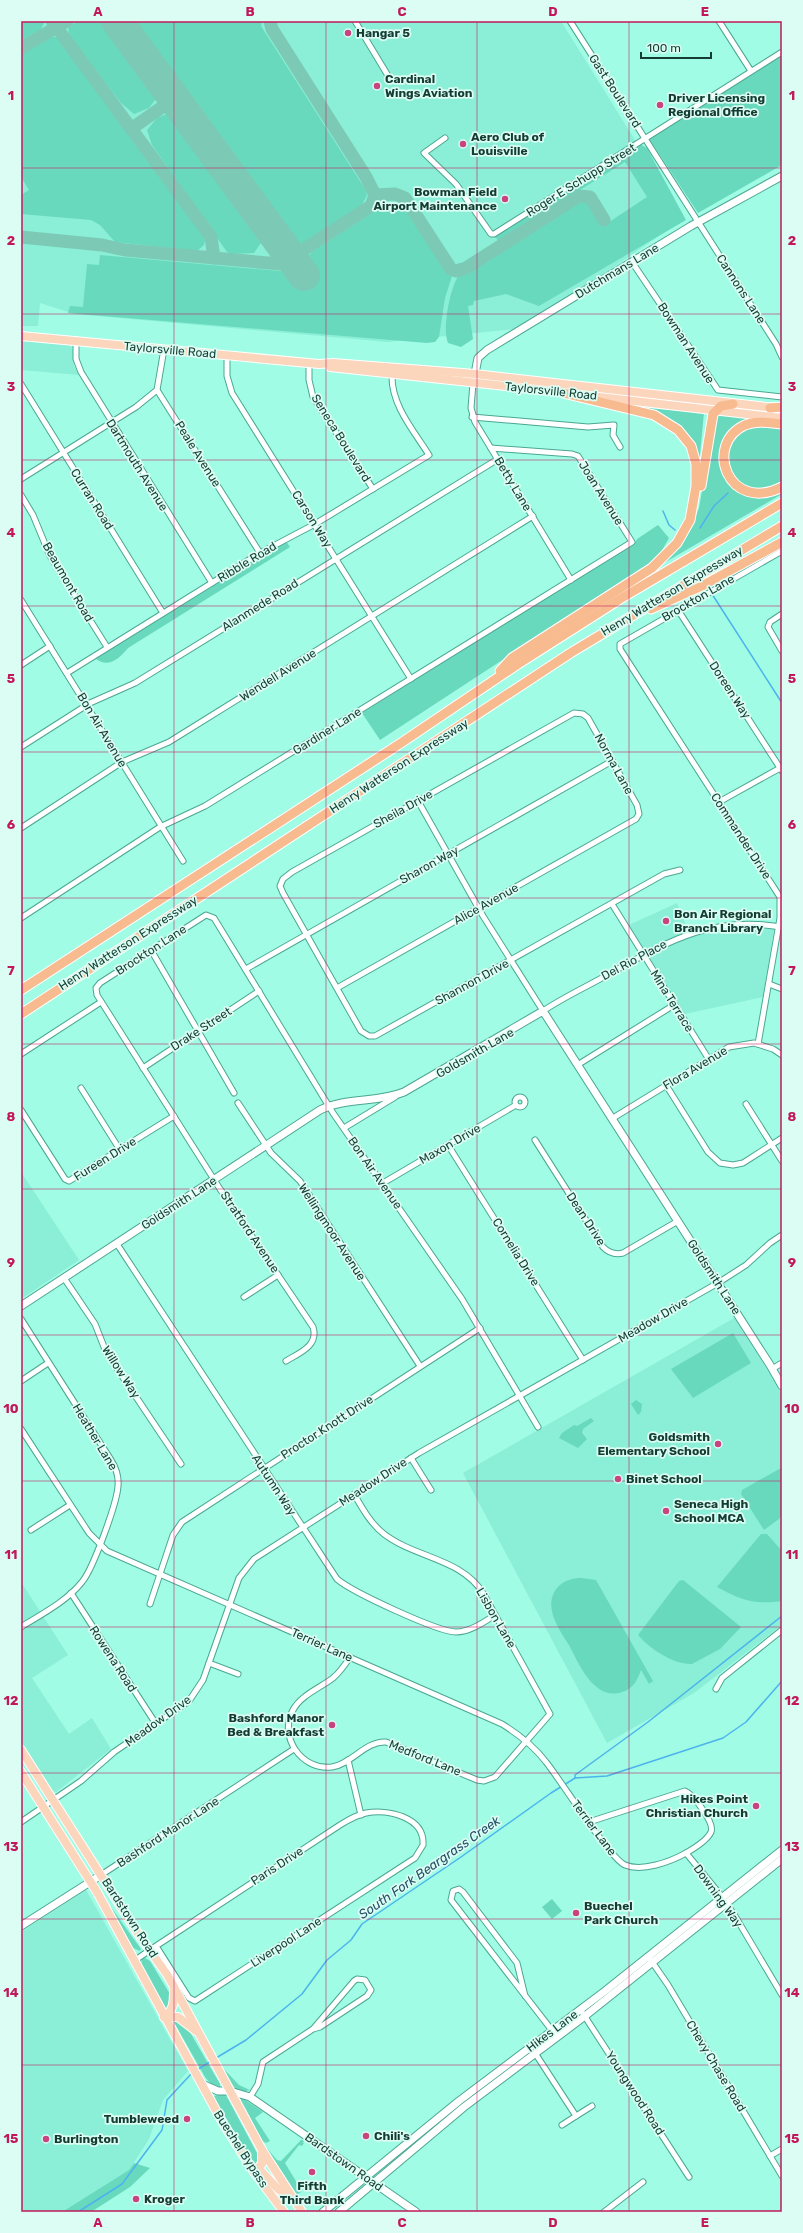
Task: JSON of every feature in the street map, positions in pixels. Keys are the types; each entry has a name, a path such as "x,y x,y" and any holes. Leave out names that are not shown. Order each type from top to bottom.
{"highway":[{"path":"490,682 512,658 652,568 665,556 682,536 690,520 696,486 696,464 691,446 678,430 654,415 563,393"},
{"path":"692,511 701,489 710,424 715,411 721,406 733,404"},
{"path":"770,408 782,408"},
{"path":"782,424 755,423 740,428 729,439 724,459 730,478 744,490 765,494 782,487"},
{"name":"Henry Watterson Expressway","path":"21,990 401,743 490,682 620,599 782,503"},
{"name":"Henry Watterson Expressway","path":"21,1014 612,627 782,526"},
{"path":"612,627 702,586 782,542"}],"main road":[{"name":"Dutchmans Lane","path":"474,383 478,358 487,350 698,223 782,176"},
{"name":"Taylorsville Road","path":"21,336 319,364 377,365 475,374 770,408"},
{"name":"Taylorsville Road","path":"319,364 332,368 392,375 594,396 782,418"},
{"path":"594,396 627,394 630,391"},
{"name":"Goldsmith Lane","path":"21,1306 329,1106 349,1100 398,1094 428,1080 543,1011 579,1064 782,1386"},
{"name":"Bardstown Road","path":"21,1750 101,1875 153,1948 209,2055 230,2091"},
{"name":"Bardstown Road","path":"21,1772 90,1880 201,2082 218,2091 230,2091 250,2097 416,2212"},
{"name":"Hikes Lane","path":"323,2212 459,2101 552,2031 782,1850"},
{"name":"Hikes Lane","path":"339,2212 452,2117 653,1963 782,1859"},
{"name":"Bashford Manor Lane","path":"21,1926 90,1880 101,1875"},
{"path":"164,2016 172,2010 174,1986"},
{"path":"164,2016 178,2017 198,2032"},
{"name":"Buechel Bypass","path":"201,2082 224,2125 254,2172 284,2212"},
{"name":"Buechel Bypass","path":"230,2091 262,2150 302,2212"},
{"path":"254,2172 262,2164 262,2150"},
{"path":"254,2172 261,2171 279,2190 294,2200"}],"street":[{"path":"355,21 387,74"},
{"name":"Gast Boulevard","path":"570,21 698,223"},
{"path":"719,21 751,71"},
{"name":"Roger E Schupp Street","path":"445,138 424,153 456,184 491,234 494,234 782,52"},
{"name":"Cannons Lane","path":"698,223 782,355"},
{"name":"Bowman Avenue","path":"632,262 718,390 782,397"},
{"name":"Dartmouth Avenue","path":"76,341 78,367 111,423 212,583"},
{"path":"21,479 136,407 157,390 164,349"},
{"name":"Carson Way","path":"227,355 227,376 232,393 316,524 411,679"},
{"name":"Seneca Boulevard","path":"309,363 308,375 313,397 372,489"},
{"name":"Ribble Road","path":"67,673 260,553 316,524 429,455 398,404 392,388 392,375"},
{"path":"474,383 472,417 588,427 614,425 613,435 620,447"},
{"name":"Curran Road","path":"21,384 163,613"},
{"name":"Peale Avenue","path":"157,390 260,553"},
{"name":"Betty Lane","path":"472,417 571,580"},
{"name":"Joan Avenue","path":"491,448 578,456 632,542"},
{"name":"Alanmede Road","path":"21,747 86,704 135,682 498,459"},
{"name":"Beaumont Road","path":"21,495 33,515 50,556 107,647"},
{"name":"Wendell Avenue","path":"21,828 122,762 169,742 533,516"},
{"name":"Gardiner Lane","path":"21,918 161,826 205,806 632,542"},
{"name":"Brockton Lane","path":"620,649 623,640 782,551"},
{"name":"Bon Air Avenue","path":"21,600 183,861"},
{"name":"Doreen Way","path":"678,610 781,768"},
{"path":"782,614 770,622 768,627 782,651"},
{"path":"21,665 50,646"},
{"name":"Commander Drive","path":"620,649 780,897 782,908 780,927 758,1044"},
{"name":"Norma Lane","path":"580,713 588,718 637,805 639,814 636,819"},
{"name":"Sheila Drive","path":"306,935 281,889 283,879 292,872 570,715 580,713"},
{"name":"Sharon Way","path":"246,969 612,762"},
{"path":"720,802 781,768"},
{"path":"418,801 479,908 543,1011"},
{"name":"Alice Avenue","path":"337,988 636,819"},
{"name":"Shannon Drive","path":"306,935 361,1031 365,1035 372,1037 664,874 680,870"},
{"name":"Mina Terrace","path":"612,904 708,1058"},
{"name":"Brockton Lane","path":"97,995 96,988 100,983 202,916 209,915 214,918"},
{"name":"Bon Air Avenue","path":"214,918 329,1106 383,1183 480,1328 538,1428"},
{"name":"Del Rio Place","path":"543,1011 675,938 710,927 741,923 780,927"},
{"path":"151,950 234,1093"},
{"path":"769,984 782,989"},
{"name":"Drake Street","path":"143,1068 198,1030 259,991"},
{"name":"Stratford Avenue","path":"97,995 174,1116 308,1320 314,1334 310,1345 286,1361"},
{"path":"21,1054 101,1002"},
{"path":"579,1064 674,1005"},
{"name":"Flora Avenue","path":"613,1118 708,1058 736,1044 758,1044 782,1056"},
{"path":"666,1085 708,1152 717,1161 729,1165 738,1165 782,1138"},
{"path":"81,1088 120,1150"},
{"path":"344,1128 398,1094"},
{"name":"Wellingmoor Avenue","path":"238,1103 273,1156 300,1181 420,1366"},
{"path":"746,1104 782,1161"},
{"name":"Maxon Drive","path":"383,1183 516,1105"},
{"name":"Fureen Drive","path":"21,1110 67,1181 73,1180 174,1116"},
{"name":"Dean Drive","path":"535,1140 603,1247 608,1252 614,1254 623,1253 678,1221"},
{"name":"Cornelia Drive","path":"448,1145 583,1360"},
{"name":"Meadow Drive","path":"21,1822 88,1775 127,1743 189,1701 200,1686 239,1578 250,1563 411,1458 718,1283 746,1265 770,1243 782,1235"},
{"name":"Autumn Way","path":"117,1244 331,1573 345,1586 360,1594 451,1632 467,1630 495,1615"},
{"path":"244,1297 278,1275"},
{"name":"Willow Way","path":"64,1278 95,1324 106,1352 181,1464"},
{"name":"Heather Lane","path":"21,1319 116,1470 118,1491 100,1544 87,1576 71,1593 21,1627"},
{"name":"Proctor Knott Drive","path":"150,1604 175,1531 182,1522 480,1328"},
{"path":"21,1381 48,1363"},
{"path":"772,1369 782,1363"},
{"name":"Terrier Lane","path":"21,1429 89,1533 100,1544 115,1555 496,1721 526,1742 546,1761 589,1822 615,1856 625,1865"},
{"path":"411,1458 431,1490"},
{"name":"Lisbon Lane","path":"354,1494 374,1525 384,1534 456,1568 472,1579 480,1588 550,1714 526,1742"},
{"path":"31,1530 70,1505"},
{"name":"Rowena Road","path":"71,1593 156,1724"},
{"path":"716,1689 722,1678 782,1630"},
{"path":"294,1749 288,1731 292,1711 302,1699 339,1673 350,1657"},
{"path":"209,1663 238,1674"},
{"name":"Medford Lane","path":"294,1749 306,1761 320,1767 334,1766 348,1760 374,1744 386,1742 484,1781 495,1777 526,1742"},
{"name":"Bashford Manor Lane","path":"101,1875 294,1749"},
{"path":"348,1760 360,1815"},
{"path":"589,1822 676,1793 689,1793 711,1824 712,1829 708,1837 686,1853"},
{"name":"Paris Drive","path":"134,1961 340,1825 360,1815 379,1812 401,1817 416,1825 423,1838"},
{"name":"Liverpool Lane","path":"153,1948 189,1998 195,2001 415,1858 422,1849 423,1838"},
{"name":"Downing Way","path":"625,1865 641,1868 686,1853 722,1897 782,1995"},
{"path":"525,1996 517,1962 463,1892 459,1889 453,1891 451,1900 525,1996 552,2031 557,2037"},
{"name":"Chevy Chase Road","path":"648,1956 782,2176"},
{"path":"250,2097 258,2084 263,2062 313,2029 354,1981 357,1979 365,1980 371,1990 367,1996 320,2027 313,2029"},
{"name":"Youngwood Road","path":"580,2009 689,2176"},
{"path":"535,2053 576,2116"},
{"path":"562,2125 592,2106"},
{"path":"770,2156 782,2149"},
{"path":"604,2212 643,2182"}],"shaded area":[{"path":"21,21 561,21 684,219 524,328 388,342 75,314 40,303 38,326 21,326"},
{"path":"21,21 45,21 41,29 21,41"},
{"path":"77,21 106,21 156,88 158,96 149,108 134,114 121,103 70,38 68,28"},
{"path":"127,21 262,21 261,26 365,189 367,195 361,207 304,243 298,244 286,238"},
{"path":"51,36 60,38 201,229 205,240 204,245 197,251 115,242 100,225 91,220 21,214 21,195 29,190 21,177 21,54"},
{"path":"782,54 782,165 698,213 648,137"},
{"path":"171,112 261,232 263,240 254,253 231,254 227,252 152,145 147,130 157,118"},
{"path":"640,144 647,148 686,220 539,306 506,294 474,301 473,305 468,306 473,339 461,347 448,343 446,328 448,308 453,288 460,274 579,200 589,202 603,226 647,197 625,162 498,241 495,236"},
{"path":"395,204 408,214 452,276 445,298 439,337 435,342 427,343 68,313 70,306 83,307 87,264 99,265 100,255 291,272 298,280 310,270 307,261 312,252 379,208"},
{"path":"21,341 70,345 73,349 74,366 79,375 21,370"},
{"path":"648,408 704,413 699,464 675,423"},
{"path":"715,415 749,418 749,421 725,442 733,486 782,490 782,494 664,563 692,524 699,508"},
{"path":"755,426 782,427 782,483 769,489 743,486 731,474 727,454 734,438 743,430"},
{"path":"658,525 669,538 661,552 648,565 380,740 362,713 635,543 637,539"},
{"path":"286,541 290,547 128,648 117,659 109,663 104,663 95,658"},
{"path":"677,903 690,936 727,928 774,929 763,997 685,1014 629,925"},
{"path":"21,1172 79,1260 21,1299"},
{"path":"736,1317 782,1395 782,1625 694,1693 607,1743 463,1473"},
{"path":"733,1333 751,1363 693,1398 671,1369"},
{"path":"636,1400 642,1404 641,1412 638,1415 631,1404"},
{"path":"591,1418 594,1421 583,1429 582,1433 587,1439 578,1448 559,1438 562,1433 574,1425 577,1426"},
{"path":"781,1468 782,1514 779,1519 764,1530 741,1494 742,1490"},
{"path":"761,1534 767,1534 782,1551 782,1601 755,1602 733,1595 717,1587"},
{"path":"575,1578 596,1580 653,1681 649,1684 641,1670 632,1687 626,1691 612,1694 595,1686 582,1670 557,1626 551,1603 553,1595 560,1585"},
{"path":"683,1580 741,1627 720,1649 692,1664 685,1664 670,1659 649,1646 638,1635 679,1581"},
{"path":"21,1582 68,1655 32,1678 69,1734 92,1718 111,1749 56,1792 53,1791 21,1741"},
{"path":"86,1890 188,2071 163,2100 149,2139 129,2170 62,2212 21,2212 21,1932"},
{"path":"552,1899 562,1911 552,1919 542,1907"},
{"path":"108,1903 141,1949 140,1951 133,1948"},
{"path":"145,1958 150,1961 170,1994 171,2000 166,2011 141,1964 142,1959"},
{"path":"171,2017 187,2027 220,2084 220,2088 210,2083 205,2077"},
{"path":"221,2066 239,2085 250,2090 244,2091 235,2088"},
{"path":"226,2095 259,2157 255,2165 216,2103 214,2096"},
{"path":"241,2099 244,2099 263,2112 255,2118 270,2141 266,2143 262,2141 240,2102"},
{"path":"301,2140 304,2142 302,2142 304,2143 302,2146 299,2145 285,2163 302,2191 297,2195 265,2146 277,2160 281,2161"},
{"path":"134,2163 150,2168 130,2187 91,2212 62,2212 129,2170"}],"waterway":[{"path":"700,528 714,506 728,493"},
{"path":"663,511 669,525 675,530"},
{"path":"712,594 782,703"},
{"path":"575,1778 575,1775 648,1722 782,1616"},
{"name":"South Fork Beargrass Creek","path":"216,2058 246,2040 302,1994 327,1960 351,1940 362,1924 461,1857 551,1793 575,1778 607,1776 723,1738 746,1722 782,1681"},
{"name":"South Fork Beargrass Creek","path":"197,2070 211,2061"},
{"name":"South Fork Beargrass Creek","path":"78,2212 122,2184 162,2130 167,2100 192,2073"}],"taxiway":[{"path":"52,21 211,237 214,258"},
{"path":"21,48 67,21"},
{"path":"270,21 272,29 366,177 375,195 395,194 405,198 451,269 456,271 466,268 579,196 590,197 604,220"},
{"path":"131,129 175,98"},
{"path":"21,237 102,245 125,250 280,264 371,206 375,195"}],"runway":[{"path":"117,21 304,275"}],"place":[{"name":"Hangar 5","path":"348,33"},
{"name":"Cardinal Wings Aviation","path":"377,86"},
{"name":"Driver Licensing Regional Office","path":"660,105"},
{"name":"Aero Club of Louisville","path":"463,144"},
{"name":"Bowman Field Airport Maintenance","path":"505,199"},
{"name":"Bon Air Regional Branch Library","path":"666,921"},
{"name":"Goldsmith Elementary School","path":"718,1444"},
{"name":"Binet School","path":"618,1479"},
{"name":"Seneca High School MCA","path":"666,1511"},
{"name":"Bashford Manor Bed & Breakfast","path":"332,1725"},
{"name":"Hikes Point Christian Church","path":"756,1806"},
{"name":"Buechel Park Church","path":"576,1913"},
{"name":"Tumbleweed","path":"187,2119"},
{"name":"Chili's","path":"366,2136"},
{"name":"Burlington","path":"46,2139"},
{"name":"Fifth Third Bank","path":"312,2172"},
{"name":"Kroger","path":"136,2199"}]}
